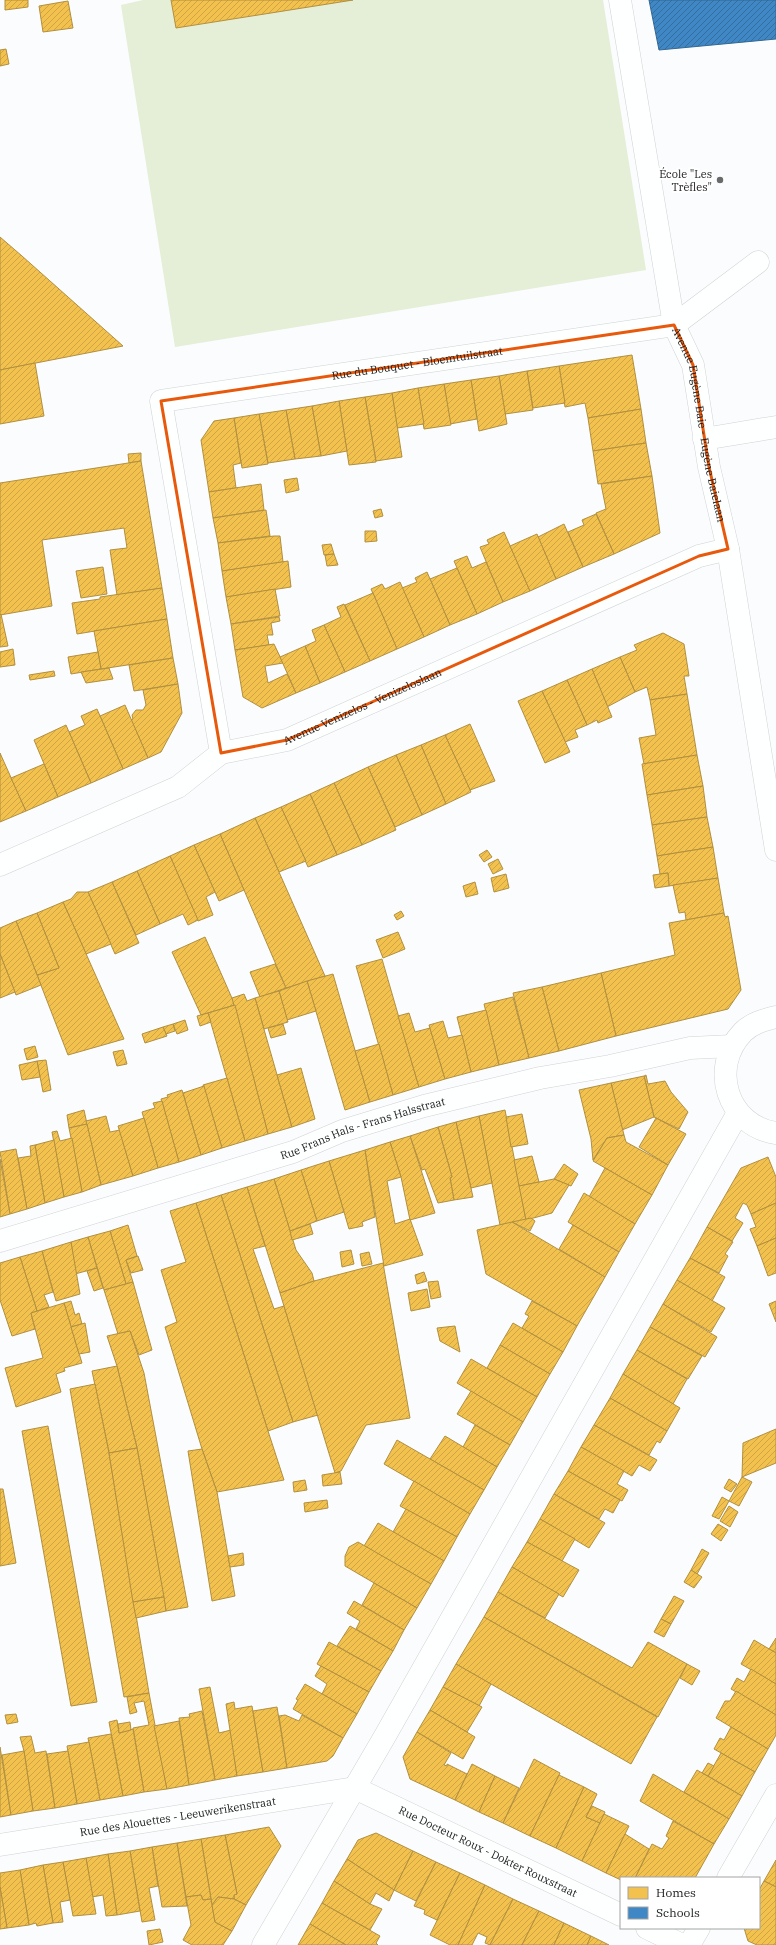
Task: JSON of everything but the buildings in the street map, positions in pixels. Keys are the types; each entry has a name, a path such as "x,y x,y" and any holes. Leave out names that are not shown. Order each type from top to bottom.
{"street":[{"name":"Avenue Eugène Baie - Eugène Baielaan","path":"620,0 674,325 692,365 704,439 728,549 776,850"},
{"path":"674,325 758,262"},
{"name":"Rue du Bouquet - Bloemtuilstraat","path":"221,753 161,401 674,325"},
{"path":"704,439 776,427"},
{"name":"Avenue Venizelos - Venizeloslaan","path":"0,865 178,787 221,753 287,740 700,556 728,549"},
{"path":"776,1017 760,1021 744,1031 732,1046 725,1069 727,1092 738,1113 751,1124 766,1132 776,1133"},
{"name":"Rue Frans Hals - Frans Halsstraat","path":"0,1241 292,1152 342,1131 424,1106 540,1078 610,1066 690,1048 732,1046"},
{"path":"263,1945 355,1788 738,1113"},
{"name":"Rue des Alouettes - Leeuwerikenstraat","path":"0,1844 355,1788"},
{"name":"Rue Docteur Roux - Dokter Rouxstraat","path":"355,1788 620,1915"},
{"path":"729,1877 776,1795"},
{"path":"649,1929 682,1945"},
{"path":"689,1945 698,1929"}],"highlighted area":[{"path":"674,325 693,365 709,467 728,549 699,556 287,740 221,753 161,401"}],"green space":[{"path":"143,0 603,0 646,270 175,347 121,5"}],"place":[{"name":"École \"Les Trèfles\"","path":"720,180"}]}
